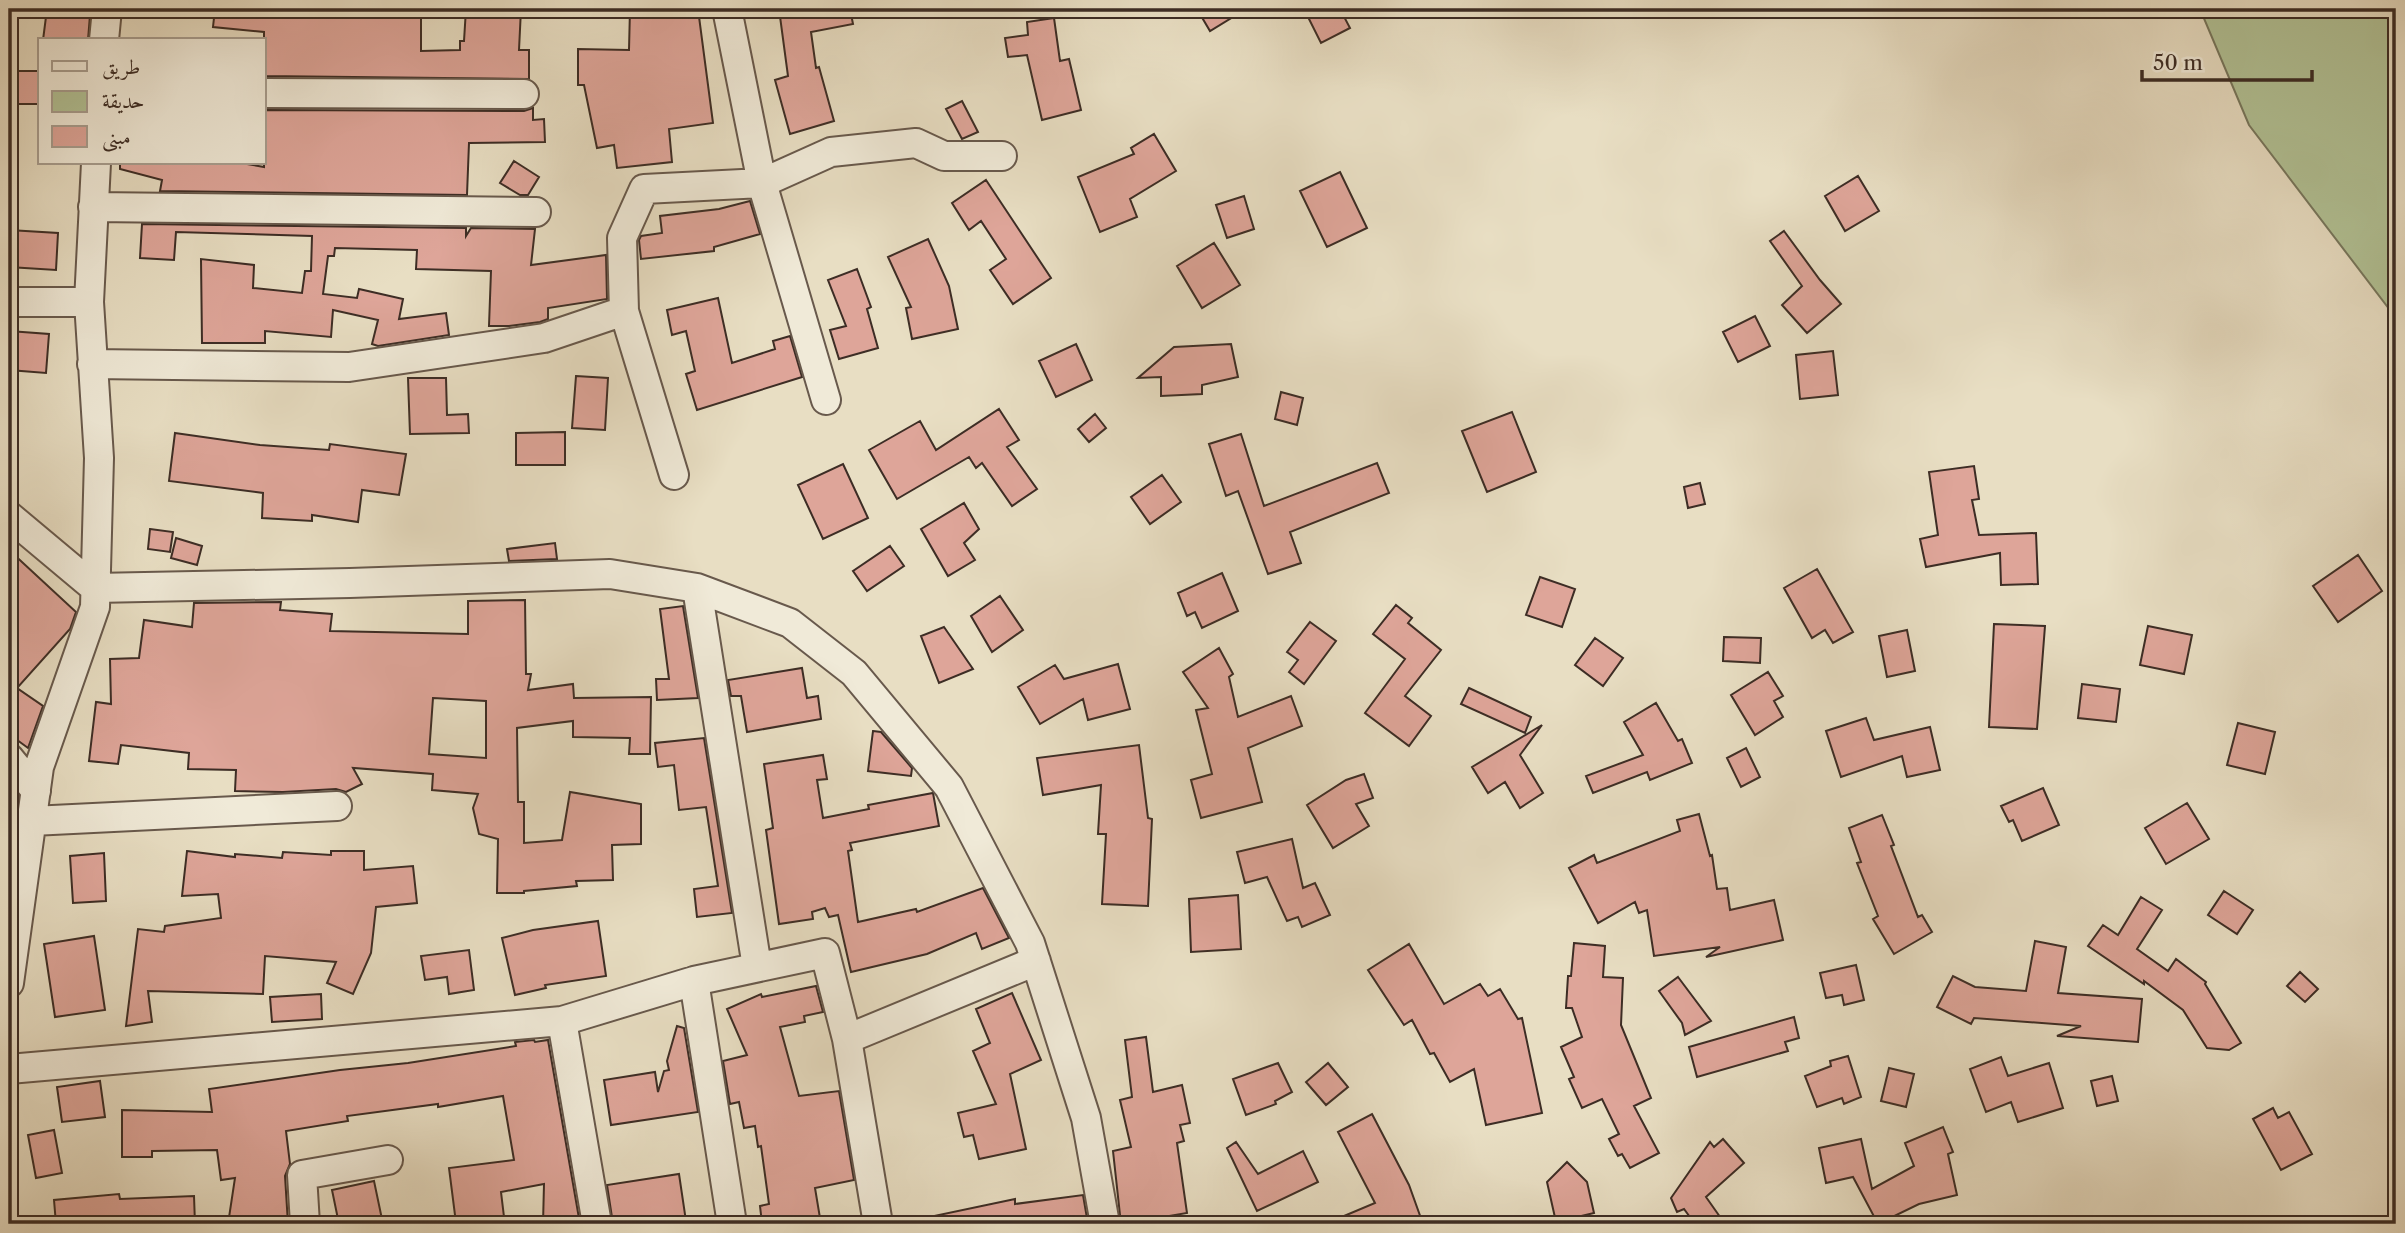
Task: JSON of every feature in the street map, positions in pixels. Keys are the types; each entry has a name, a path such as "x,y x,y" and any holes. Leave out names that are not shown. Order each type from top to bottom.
{"street":[{"path":"104,38 107,9"},
{"path":"727,9 762,183 826,400"},
{"path":"266,93 524,94"},
{"path":"674,475 624,311 622,238 644,189 762,183 831,152 916,143 944,156 1002,156"},
{"path":"9,983 13,929 39,767 95,607 99,458 89,302 96,164"},
{"path":"93,206 536,212"},
{"path":"9,302 89,302"},
{"path":"92,364 349,367 544,338 624,311"},
{"path":"9,516 96,589 610,574 697,588 790,623 854,673 949,787 1030,943 1086,1118 1105,1224"},
{"path":"697,588 757,967"},
{"path":"9,758 36,791"},
{"path":"32,821 337,806"},
{"path":"9,1069 562,1021 694,981 825,953 847,1040 878,1224"},
{"path":"847,1040 1036,961"},
{"path":"694,981 732,1224"},
{"path":"562,1021 597,1224"},
{"path":"305,1224 302,1175 388,1160"}],"green space":[{"path":"2200,9 2396,9 2396,318 2249,125"}],"building":[{"path":"47,9 90,15 88,38 43,38"},
{"path":"215,9 421,9 421,51 460,50 460,41 464,41 466,9 521,9 519,50 529,50 529,79 266,76 264,32 213,27"},
{"path":"630,9 698,9 713,123 669,129 672,162 617,168 614,145 597,148 584,85 578,85 578,49 629,50"},
{"path":"779,9 850,9 853,24 811,32 816,68 819,67 834,121 790,134 775,80 788,76"},
{"path":"1197,9 1246,9 1210,31"},
{"path":"1304,9 1340,9 1350,28 1321,43"},
{"path":"1054,18 1060,61 1069,59 1081,110 1042,120 1027,55 1008,57 1005,38 1028,35 1027,22"},
{"path":"18,71 38,71 38,104 17,104"},
{"path":"962,101 978,132 962,139 946,109"},
{"path":"533,108 533,120 544,119 545,142 469,143 467,195 160,191 162,180 120,169 120,164 247,164 264,167 266,110 524,111"},
{"path":"1154,134 1176,171 1130,199 1137,217 1100,232 1078,177 1134,154 1131,148"},
{"path":"514,161 539,177 528,195 520,195 500,183"},
{"path":"1340,172 1367,228 1327,247 1300,191"},
{"path":"1858,176 1879,211 1845,231 1825,196"},
{"path":"986,180 1051,278 1013,304 990,270 1006,259 981,221 969,230 952,203"},
{"path":"1244,196 1254,229 1227,238 1216,205"},
{"path":"750,201 760,234 714,247 714,251 641,259 639,240 641,236 662,233 660,216 719,209"},
{"path":"142,224 466,228 466,236 471,228 535,229 531,265 606,255 607,299 548,308 548,319 540,322 489,326 491,271 416,269 417,250 335,248 334,256 328,256 323,294 357,298 359,289 403,299 399,319 446,313 449,335 378,346 372,344 378,320 333,310 331,337 265,331 265,343 202,343 201,259 254,265 253,288 302,293 305,271 311,271 312,236 176,232 174,260 140,258"},
{"path":"9,230 58,233 56,270 9,267"},
{"path":"1784,231 1841,304 1807,333 1782,305 1802,286 1770,241"},
{"path":"928,239 949,286 958,329 912,339 906,308 911,307 888,257"},
{"path":"1214,243 1240,285 1202,308 1177,266"},
{"path":"857,269 871,307 867,309 878,348 839,359 830,330 846,326 828,280"},
{"path":"718,298 732,363 775,349 773,341 790,336 802,377 697,410 686,374 695,371 686,331 672,335 667,310"},
{"path":"1755,316 1770,346 1738,362 1723,332"},
{"path":"9,331 49,334 46,373 9,370"},
{"path":"1076,344 1092,380 1056,397 1039,361"},
{"path":"1231,344 1238,377 1202,385 1202,394 1161,396 1161,377 1138,378 1174,347"},
{"path":"1833,351 1838,395 1800,399 1796,355"},
{"path":"576,376 608,378 605,430 572,428"},
{"path":"408,378 446,378 447,415 468,414 469,433 410,434"},
{"path":"1281,392 1303,398 1297,425 1275,419"},
{"path":"999,409 1019,440 1007,447 1037,489 1012,506 982,463 976,468 969,457 897,499 869,450 920,421 936,450"},
{"path":"1512,412 1536,472 1487,492 1462,431"},
{"path":"1095,414 1106,428 1089,442 1078,429"},
{"path":"565,432 565,465 516,465 516,433"},
{"path":"175,433 260,445 329,450 330,444 406,454 399,495 362,490 358,522 312,515 312,521 262,518 263,493 169,481"},
{"path":"1241,434 1264,506 1377,463 1389,493 1290,532 1301,563 1268,574 1238,491 1226,496 1209,444"},
{"path":"843,464 868,518 823,539 798,485"},
{"path":"1974,466 1979,499 1972,500 1979,535 2036,533 2038,584 2001,585 2000,553 1926,567 1920,539 1938,535 1929,472"},
{"path":"1162,475 1181,502 1150,524 1131,497"},
{"path":"1700,483 1705,504 1688,508 1684,487"},
{"path":"964,503 979,529 964,543 975,560 948,576 921,529"},
{"path":"150,529 173,532 170,552 148,549"},
{"path":"176,538 202,546 197,565 171,558"},
{"path":"555,543 557,559 509,561 507,549"},
{"path":"890,546 904,566 867,591 853,571"},
{"path":"9,550 76,612 70,629 17,688 43,706 28,748 9,734"},
{"path":"2358,555 2382,591 2338,622 2313,586"},
{"path":"1817,569 1853,632 1833,643 1825,630 1812,638 1784,588"},
{"path":"1222,573 1238,611 1202,628 1195,612 1187,616 1178,593"},
{"path":"1540,577 1575,589 1562,627 1526,615"},
{"path":"1000,596 1023,630 992,652 971,616"},
{"path":"525,600 526,674 531,674 528,690 573,684 574,698 651,697 650,754 629,754 630,738 573,737 573,721 517,728 518,802 524,802 524,843 562,840 570,792 641,804 641,844 612,845 613,880 576,881 577,886 524,893 497,893 498,839 479,834 473,808 478,794 432,790 433,774 353,768 362,784 346,792 336,789 235,791 236,770 188,769 189,753 121,745 118,764 89,761 96,702 111,704 110,659 139,658 144,620 192,627 194,603 281,602 280,610 332,614 330,631 468,634 468,601","holes":["433,698 486,701 486,758 429,754"]},
{"path":"1396,605 1412,618 1408,623 1441,650 1405,696 1431,716 1409,746 1365,713 1405,659 1373,634"},
{"path":"683,606 698,698 657,700 656,679 669,679 660,609"},
{"path":"1310,622 1336,641 1304,684 1289,672 1298,660 1287,652"},
{"path":"1994,624 2045,626 2037,729 1989,727"},
{"path":"2148,626 2192,635 2184,674 2140,665"},
{"path":"944,627 973,669 939,683 921,636"},
{"path":"1907,630 1915,671 1887,677 1879,636"},
{"path":"1724,637 1761,638 1760,663 1723,661"},
{"path":"1595,638 1623,658 1603,686 1575,665"},
{"path":"1219,648 1233,674 1229,677 1238,717 1291,696 1302,726 1248,748 1262,802 1201,818 1191,780 1212,774 1196,710 1208,708 1183,672"},
{"path":"1118,664 1130,709 1088,720 1083,699 1040,724 1018,687 1055,665 1064,679"},
{"path":"802,668 807,698 818,696 821,719 747,732 741,696 731,696 728,680"},
{"path":"1768,672 1783,696 1774,701 1783,717 1755,735 1731,695"},
{"path":"2082,684 2120,689 2116,722 2078,718"},
{"path":"1469,688 1531,717 1525,733 1461,704"},
{"path":"1656,703 1678,741 1682,739 1692,763 1650,780 1647,772 1593,793 1586,776 1643,755 1624,722"},
{"path":"1866,718 1874,740 1930,727 1940,770 1907,777 1902,756 1841,777 1826,731"},
{"path":"2238,723 2275,732 2265,774 2227,765"},
{"path":"1542,725 1520,755 1543,793 1520,808 1505,782 1488,793 1472,767"},
{"path":"873,731 881,732 912,768 911,776 868,771"},
{"path":"704,738 732,913 697,917 694,889 718,886 706,807 679,810 674,765 658,767 655,743"},
{"path":"1139,745 1148,818 1152,819 1148,906 1102,904 1106,834 1098,834 1101,785 1043,795 1037,758"},
{"path":"1746,748 1760,777 1741,787 1727,758"},
{"path":"823,755 827,779 817,780 823,818 869,809 868,805 933,793 939,826 850,843 852,850 848,851 858,922 916,909 917,912 983,888 1009,938 982,949 976,933 927,954 851,972 838,915 829,917 825,908 812,912 813,919 779,924 766,830 773,828 764,764"},
{"path":"1364,774 1373,798 1356,804 1369,826 1333,848 1307,805 1346,780"},
{"path":"2043,788 2059,825 2022,841 2013,820 2009,822 2001,806"},
{"path":"2187,803 2209,839 2166,864 2145,828"},
{"path":"1699,814 1710,856 1712,855 1717,889 1727,888 1730,910 1774,900 1783,940 1706,957 1720,947 1654,956 1647,910 1639,913 1635,902 1598,923 1569,868 1594,855 1597,863 1680,831 1677,820"},
{"path":"1882,815 1918,917 1922,915 1932,932 1894,954 1873,919 1878,916 1857,863 1861,862 1849,828"},
{"path":"1292,839 1303,888 1315,883 1330,915 1302,927 1298,917 1287,921 1267,877 1245,883 1237,852"},
{"path":"187,851 235,857 235,854 282,858 283,852 331,855 331,851 364,851 364,870 413,866 417,903 376,907 371,953 353,994 327,983 336,962 265,956 263,994 148,991 152,1022 126,1026 138,929 164,932 165,926 221,918 218,894 182,896"},
{"path":"104,853 106,901 73,903 70,856"},
{"path":"2224,891 2253,910 2237,934 2208,915"},
{"path":"1238,895 1241,949 1191,952 1189,899"},
{"path":"2141,897 2162,910 2137,949 2168,971 2176,959 2206,982 2241,1043 2229,1050 2207,1048 2183,1010 2144,981 2144,984 2088,946 2103,925 2118,935"},
{"path":"598,921 606,976 545,985 546,988 515,995 502,938 533,930"},
{"path":"94,936 105,1010 55,1017 44,944"},
{"path":"2035,941 2066,947 2058,993 2142,999 2138,1042 2057,1036 2081,1026 1974,1018 1971,1024 1937,1007 1953,976 1975,987 2026,991"},
{"path":"1574,943 1605,946 1603,977 1623,978 1621,1025 1651,1098 1634,1106 1659,1153 1630,1168 1622,1154 1618,1156 1609,1139 1619,1134 1602,1099 1582,1108 1569,1079 1574,1077 1561,1047 1582,1037 1572,1008 1566,1008"},
{"path":"1409,944 1444,1004 1480,984 1488,996 1500,989 1518,1019 1522,1018 1542,1113 1486,1125 1474,1069 1450,1082 1434,1053 1430,1054 1412,1020 1404,1025 1368,970"},
{"path":"469,950 474,990 449,994 447,977 425,980 421,956"},
{"path":"1856,965 1864,1000 1844,1005 1842,995 1826,998 1820,973"},
{"path":"2300,972 2318,989 2305,1002 2287,986"},
{"path":"1678,977 1711,1021 1685,1035 1682,1023 1659,991"},
{"path":"816,986 823,1012 804,1016 805,1022 780,1027 799,1096 839,1091 854,1180 815,1188 821,1224 776,1224 775,1221 762,1223 760,1206 769,1204 761,1146 758,1147 755,1126 744,1128 739,1102 730,1104 723,1061 747,1055 727,1009 761,994 762,997"},
{"path":"1012,993 1041,1060 1010,1074 1026,1149 979,1159 973,1135 964,1137 958,1113 996,1104 973,1051 990,1043 976,1009"},
{"path":"321,994 322,1019 272,1022 270,997"},
{"path":"1794,1017 1799,1038 1785,1042 1788,1051 1697,1077 1689,1047"},
{"path":"677,1026 684,1028 698,1112 611,1125 604,1080 655,1072 658,1092 664,1071 669,1070 667,1061"},
{"path":"1146,1037 1153,1092 1182,1085 1190,1123 1180,1125 1184,1141 1177,1143 1187,1213 1157,1218 1158,1224 1121,1224 1113,1151 1131,1147 1120,1100 1132,1097 1125,1040"},
{"path":"548,1040 580,1224 543,1224 544,1184 501,1192 504,1217 456,1223 449,1168 514,1160 503,1096 438,1107 438,1104 347,1116 348,1121 286,1131 290,1164 285,1176 288,1224 228,1224 235,1178 221,1180 217,1150 152,1151 152,1157 122,1157 122,1110 212,1112 209,1089 408,1063 516,1046 515,1042"},
{"path":"1848,1056 1861,1097 1844,1104 1842,1098 1817,1107 1805,1076 1831,1066 1830,1061"},
{"path":"2001,1057 2008,1076 2049,1063 2063,1108 2018,1122 2011,1102 1986,1112 1970,1069"},
{"path":"1278,1063 1292,1092 1275,1101 1276,1104 1246,1115 1233,1079"},
{"path":"1328,1063 1348,1087 1326,1105 1306,1082"},
{"path":"1889,1068 1914,1074 1906,1107 1881,1101"},
{"path":"2112,1076 2118,1101 2097,1106 2091,1081"},
{"path":"100,1081 105,1117 62,1122 57,1087"},
{"path":"2273,1108 2278,1118 2289,1112 2312,1154 2281,1170 2253,1119"},
{"path":"1372,1114 1409,1185 1423,1224 1325,1224 1375,1203 1338,1132"},
{"path":"1943,1127 1953,1152 1948,1154 1957,1195 1919,1204 1878,1224 1853,1177 1826,1183 1819,1148 1861,1139 1872,1189 1914,1166 1905,1143"},
{"path":"54,1130 62,1173 36,1178 28,1135"},
{"path":"1723,1139 1744,1163 1706,1197 1725,1224 1695,1224 1684,1209 1677,1212 1671,1198 1710,1142 1714,1147"},
{"path":"1236,1142 1258,1174 1303,1151 1318,1182 1257,1211 1227,1148"},
{"path":"1567,1162 1587,1182 1594,1213 1556,1222 1547,1182"},
{"path":"679,1174 686,1221 613,1224 607,1185"},
{"path":"374,1181 383,1224 339,1224 332,1190"},
{"path":"119,1194 120,1199 194,1196 195,1224 56,1224 54,1200"},
{"path":"1083,1195 1088,1224 934,1224 934,1216 1015,1199 1015,1204"}]}
